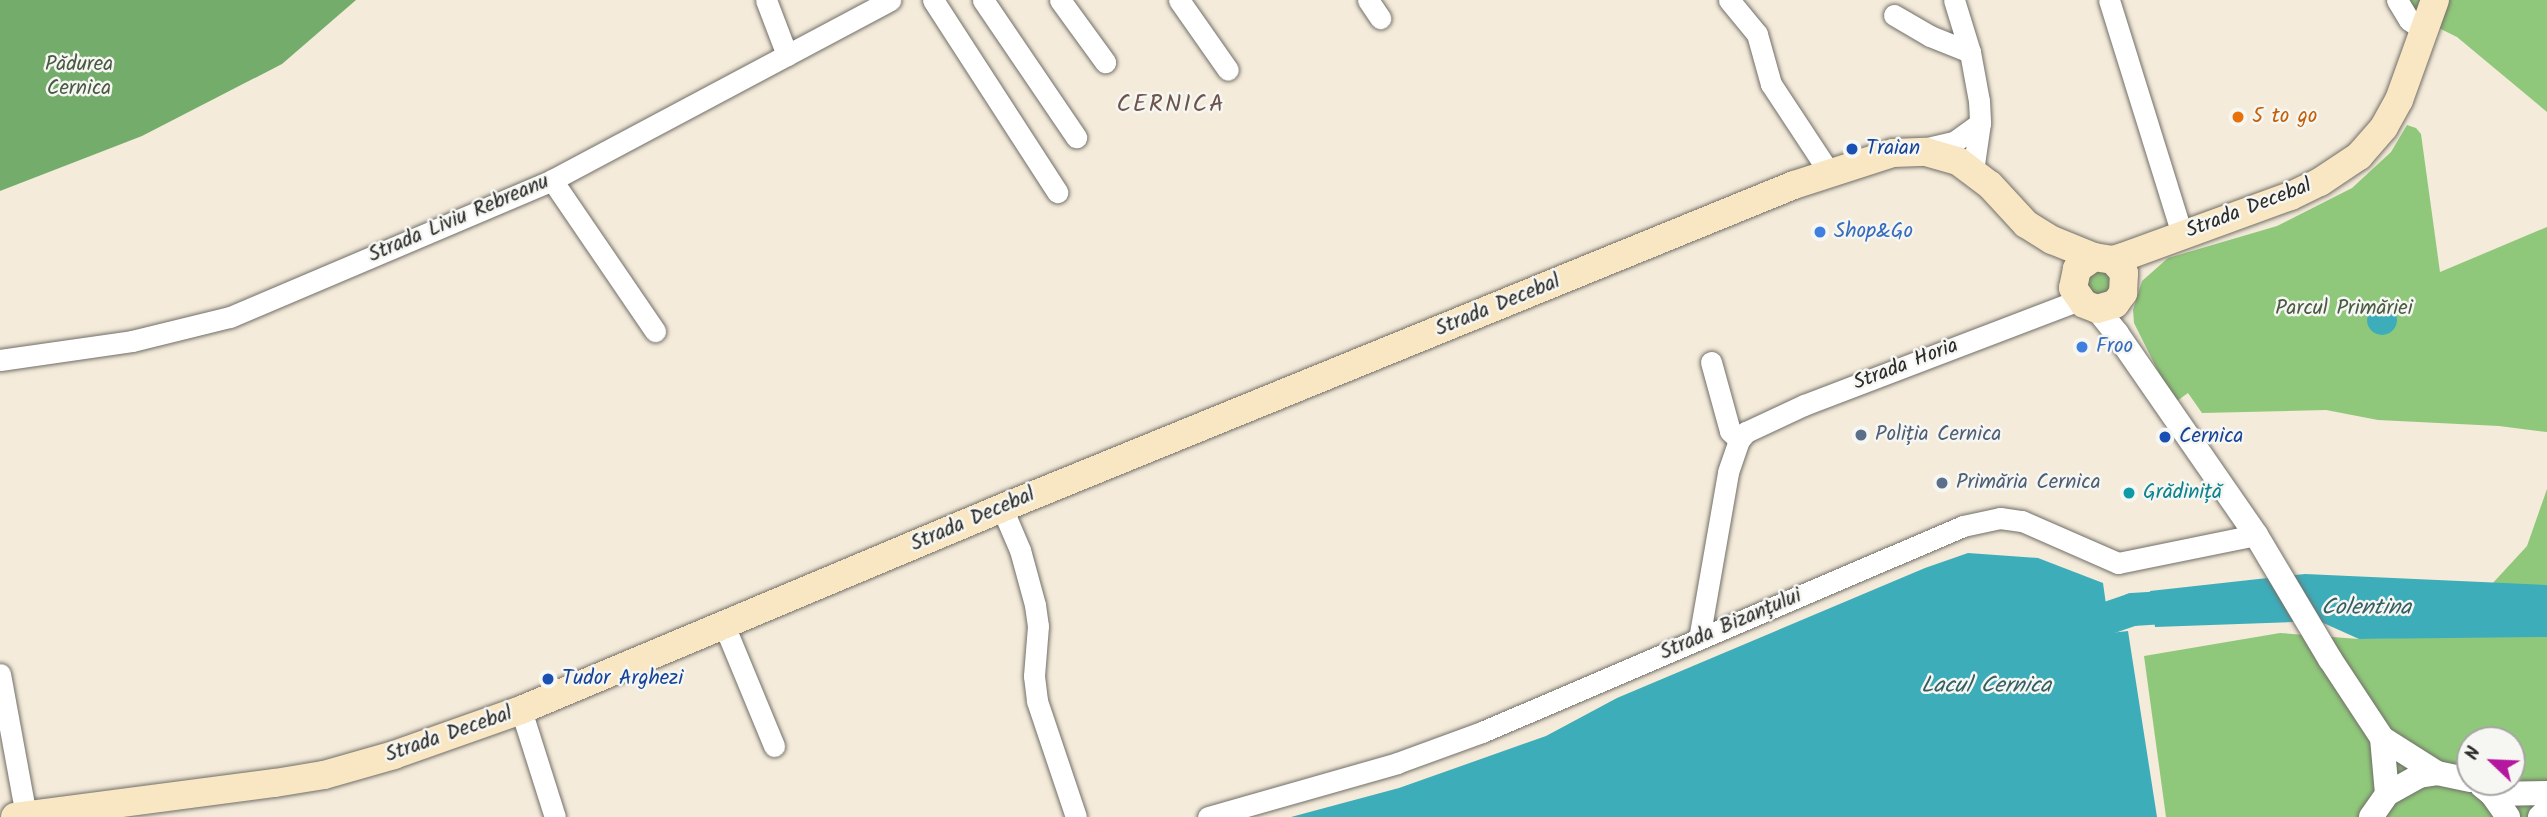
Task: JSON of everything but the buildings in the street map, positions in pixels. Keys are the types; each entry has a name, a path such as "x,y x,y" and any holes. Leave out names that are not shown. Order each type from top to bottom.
{"main road":[{"name":"Strada Decebal","path":"21,816 324,775 394,755 521,710 1002,508 1829,172 1912,150 1942,155 1973,171 2000,195 2026,224 2100,284 2174,237 2291,196 2320,182 2359,156 2384,127 2399,100 2435,0"}],"street":[{"path":"766,0 787,55"},
{"name":"Strada Liviu Rebreanu","path":"0,360 132,341 198,327 261,304 552,180 890,0"},
{"path":"933,0 1057,192"},
{"path":"983,0 1076,137"},
{"path":"1059,0 1105,62"},
{"path":"1179,0 1228,70"},
{"path":"1368,0 1380,18"},
{"path":"1728,0 1757,34 1772,84 1829,172"},
{"path":"1954,0 1970,51 1985,150 2000,195"},
{"path":"2109,0 2174,237"},
{"path":"2397,0 2409,20 2425,31"},
{"path":"1894,15 1930,36 1970,51"},
{"path":"1973,171 1980,123"},
{"name":"Strada Decebal","path":"1912,150 1944,146 1980,123"},
{"path":"552,180 655,331"},
{"path":"2100,284 2126,345 2256,535 2330,659 2382,737 2437,773 2456,777"},
{"name":"Strada Horia","path":"1739,440 1754,427 1804,405 2100,284"},
{"path":"1699,639 1728,472 1739,440 1730,431 1711,362"},
{"path":"1002,508 1020,550 1035,605 1038,626 1034,676 1037,701 1076,817"},
{"name":"Strada Bizanțului","path":"1208,817 1397,763 1482,732 1951,531 1984,520 2022,521 2118,563 2256,535"},
{"path":"724,625 775,746"},
{"path":"0,674 21,816"},
{"path":"521,710 555,817"},
{"path":"2382,737 2387,794"},
{"path":"2371,817 2387,794 2402,783 2437,773"},
{"path":"2526,791 2547,793"},
{"path":"2491,796 2508,817"},
{"path":"2540,817 2547,810"}],"green space":[{"name":"Pădurea Cernica","path":"0,0 356,0 282,64 142,136 0,191"},
{"path":"2403,0 2547,0 2547,112 2457,37 2408,13"},
{"name":"Parcul Primăriei","path":"2407,125 2416,128 2421,134 2440,272 2547,227 2547,432 2499,426 2378,420 2326,410 2202,413 2188,393 2174,403 2134,323 2133,310 2142,281 2168,258 2277,226 2352,188 2391,152"},
{"path":"2096,268 2112,276 2109,294 2090,295 2085,277"},
{"path":"2547,489 2547,817 2166,817 2144,656 2280,633 2359,639 2443,637 2527,546"}],"water":[{"path":"2382,305 2388,306 2396,314 2396,326 2388,334 2382,335 2376,334 2368,326 2367,320 2368,314 2376,306"},
{"name":"Lacul Cernica","path":"1968,553 2038,558 2103,583 2110,633 2128,631 2157,817 1291,817 1399,788 1546,736 1617,698 1925,568"},
{"name":"Colentina","path":"2305,574 2547,585 2547,637 2359,639 2319,621 2155,627 2150,591"}],"waterway":[{"name":"Colentina","path":"2065,632 2132,609 2196,605"}],"place":[{"name":"5 to go","path":"2238,117"},
{"name":"Traian","path":"1852,149"},
{"name":"Shop&Go","path":"1820,232"},
{"name":"Froo","path":"2082,347"},
{"name":"Poliția Cernica","path":"1861,435"},
{"name":"Cernica","path":"2165,437"},
{"name":"Primăria Cernica","path":"1942,483"},
{"name":"Grădiniță","path":"2129,493"},
{"name":"Tudor Arghezi","path":"548,679"}],"district":[{"name":"CERNICA","path":"1171,105"}]}
